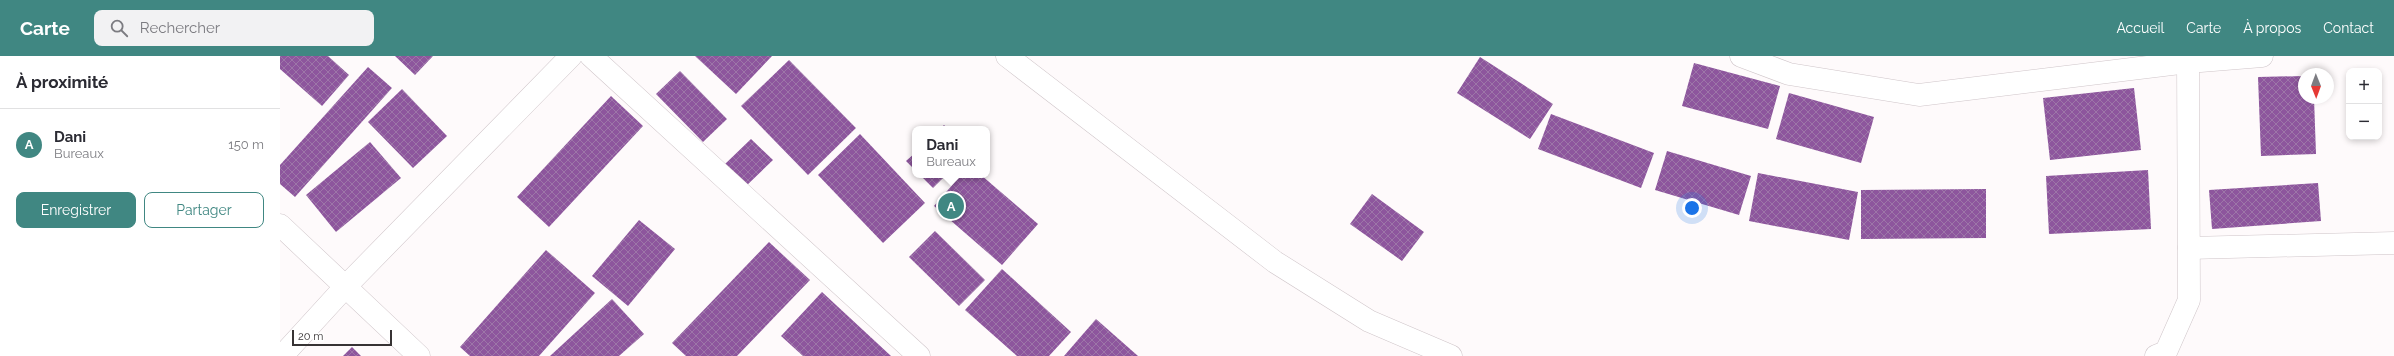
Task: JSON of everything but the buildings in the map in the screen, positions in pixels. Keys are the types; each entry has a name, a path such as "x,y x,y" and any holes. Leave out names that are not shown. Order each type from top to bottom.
{"street":[{"path":"282,356 346,286 571,56"},
{"path":"591,56 919,356"},
{"path":"1007,56 1275,262 1369,321 1452,356"},
{"path":"1741,56 1790,74 1919,95 2188,59 2262,56"},
{"path":"2156,356 2166,352 2189,300 2188,59"},
{"path":"280,225 418,356"},
{"path":"2189,248 2394,244"}],"place":[{"name":"Dani","path":"951,206"}]}
